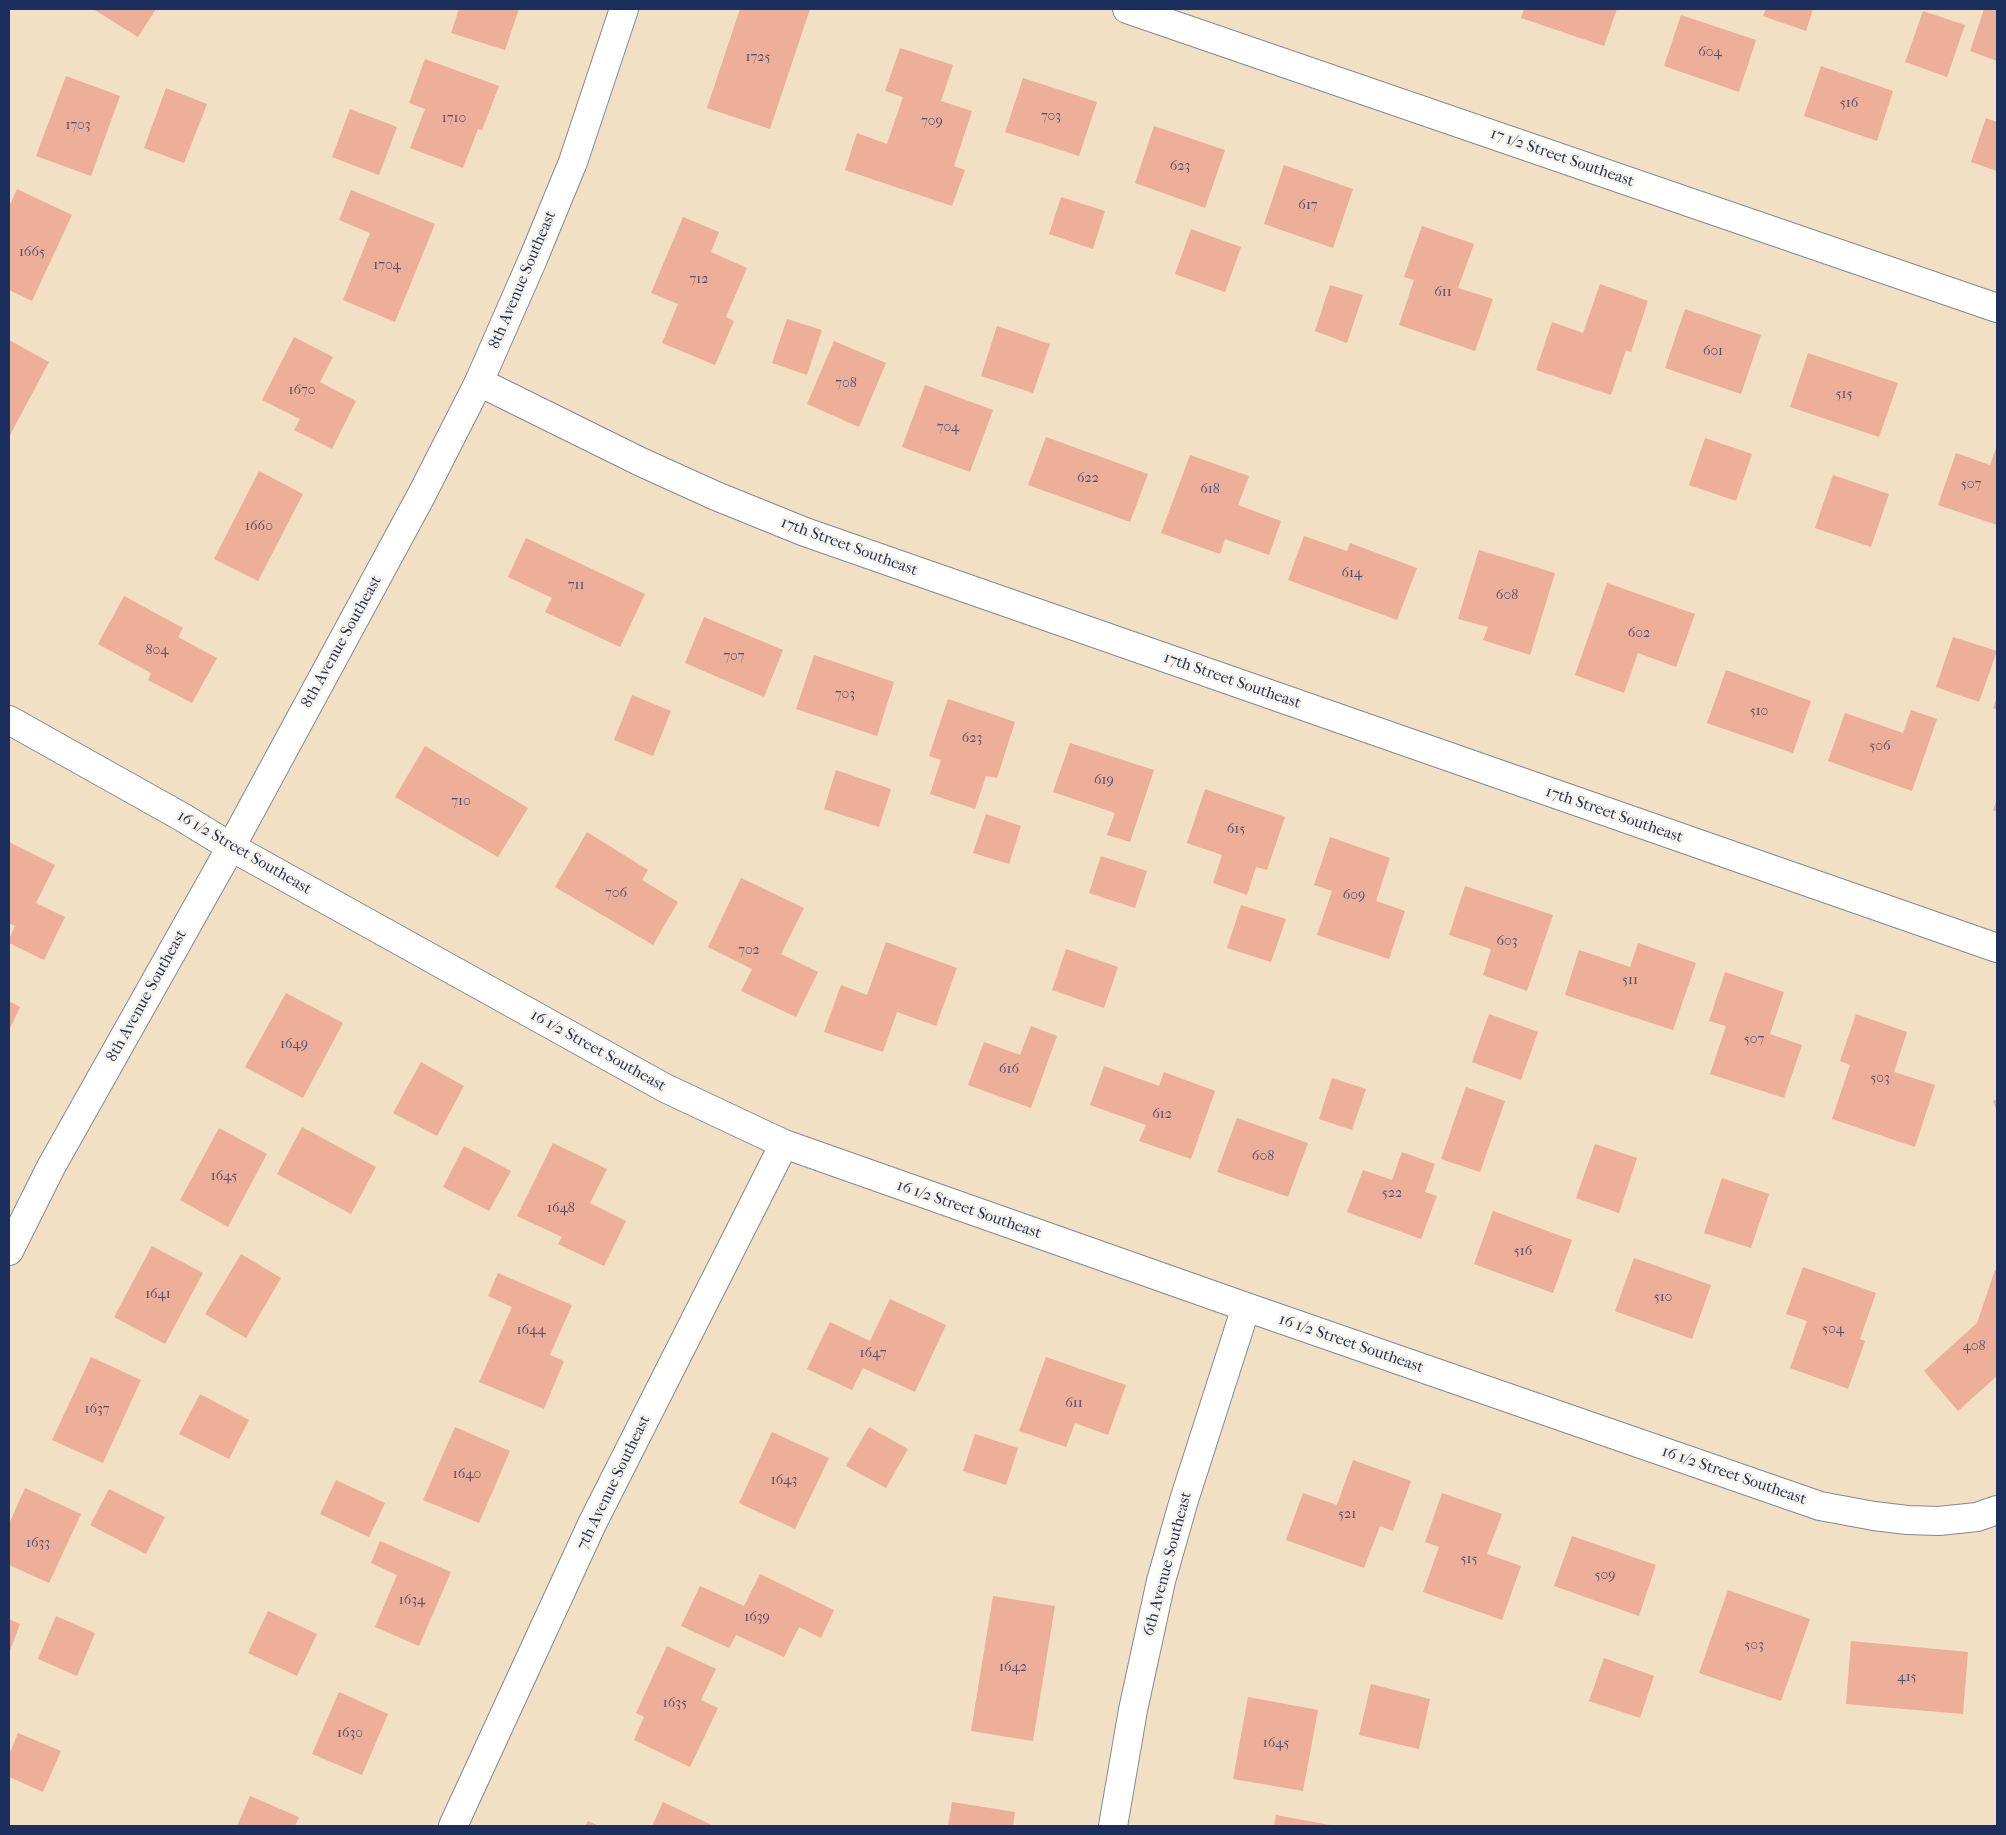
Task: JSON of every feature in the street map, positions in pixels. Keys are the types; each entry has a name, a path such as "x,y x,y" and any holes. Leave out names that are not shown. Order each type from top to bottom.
{"street":[{"name":"8th Avenue Southeast","path":"9,1251 51,1167 231,847 421,496 479,382 573,162 624,9"},
{"name":"17 1/2 Street Southeast","path":"1127,9 1997,308"},
{"name":"17th Street Southeast","path":"479,382 650,466 805,532 1997,948"},
{"name":"16 1/2 Street Southeast","path":"9,720 182,817 231,847 665,1088 784,1144 1820,1506 1874,1516 1939,1521 1977,1517 1997,1510"},
{"name":"7th Avenue Southeast","path":"453,1826 592,1524 784,1144"},
{"name":"6th Avenue Southeast","path":"1113,1826 1133,1710 1161,1581 1184,1500 1246,1307"}],"building":[{"path":"93,9 156,9 138,37"},
{"path":"459,9 519,9 505,50 451,33"},
{"path":"740,9 810,9 770,129 707,108"},
{"path":"1524,9 1617,9 1604,46 1521,18"},
{"path":"1766,9 1813,9 1806,31 1763,16"},
{"path":"1984,9 1997,9 1997,61 1970,51"},
{"path":"1923,11 1965,25 1947,77 1905,62"},
{"path":"1681,15 1756,40 1739,92 1664,66"},
{"path":"900,48 953,65 941,101 972,111 954,166 965,170 952,206 845,170 857,133 887,144 903,97 885,91"},
{"path":"425,59 499,86 482,130 478,129 463,168 410,148 425,109 409,103"},
{"path":"1821,66 1893,91 1877,141 1804,116"},
{"path":"66,76 120,96 91,176 36,156"},
{"path":"1023,78 1097,102 1079,156 1005,132"},
{"path":"166,88 207,104 184,163 144,148"},
{"path":"350,109 397,127 379,175 332,157"},
{"path":"1986,118 1997,122 1997,171 1971,162"},
{"path":"1154,126 1225,150 1205,208 1135,183"},
{"path":"1284,165 1353,189 1333,248 1264,224"},
{"path":"17,189 72,215 32,301 9,290 9,207"},
{"path":"351,190 435,224 395,322 343,300 370,233 339,220"},
{"path":"1061,197 1105,211 1093,249 1049,234"},
{"path":"683,217 719,232 711,252 747,268 726,317 734,321 715,365 662,343 678,304 651,293"},
{"path":"1422,226 1474,244 1458,288 1493,299 1475,351 1399,325 1414,280 1404,277"},
{"path":"1191,229 1241,247 1225,292 1175,274"},
{"path":"1600,284 1648,301 1631,352 1626,350 1611,395 1536,370 1552,322 1583,333"},
{"path":"1330,285 1363,295 1347,343 1315,331"},
{"path":"1685,309 1761,335 1741,394 1665,368"},
{"path":"787,319 822,330 807,375 772,363"},
{"path":"997,326 1050,344 1033,393 981,376"},
{"path":"294,337 333,357 320,382 356,401 332,449 294,430 300,419 262,400"},
{"path":"9,340 49,362 9,437"},
{"path":"834,341 886,363 859,427 807,404"},
{"path":"1808,353 1898,383 1879,437 1790,407"},
{"path":"925,385 993,410 970,472 902,447"},
{"path":"1046,437 1148,474 1130,522 1028,485"},
{"path":"1705,438 1752,454 1736,501 1689,485"},
{"path":"1997,445 1997,525 1938,505 1956,453 1990,465"},
{"path":"1190,455 1249,476 1238,505 1281,521 1269,555 1225,539 1220,554 1161,533"},
{"path":"259,471 303,494 258,581 214,559"},
{"path":"1833,475 1889,494 1871,547 1815,528"},
{"path":"1304,536 1347,551 1350,543 1417,568 1397,620 1288,580"},
{"path":"526,538 645,594 620,647 545,612 552,598 508,577"},
{"path":"1479,550 1555,573 1530,655 1483,640 1488,627 1458,619"},
{"path":"1607,583 1695,614 1676,667 1638,653 1624,693 1575,675"},
{"path":"124,596 183,628 178,637 217,658 192,703 148,680 151,673 98,644"},
{"path":"704,617 783,650 764,697 685,663"},
{"path":"1953,637 1997,651 1979,702 1936,687"},
{"path":"814,655 894,682 877,736 796,709"},
{"path":"1726,670 1811,701 1793,753 1707,723"},
{"path":"632,695 671,711 653,756 614,740"},
{"path":"1997,698 1997,710 1993,708"},
{"path":"948,699 1015,722 997,778 986,776 975,809 930,794 941,760 929,756"},
{"path":"1911,710 1937,719 1912,791 1828,761 1845,713 1903,733"},
{"path":"1070,743 1154,770 1130,842 1107,835 1115,813 1053,792"},
{"path":"425,746 528,808 498,857 395,797"},
{"path":"836,770 891,789 879,827 824,809"},
{"path":"1205,789 1285,817 1267,870 1256,867 1247,895 1213,883 1222,855 1187,843"},
{"path":"1997,799 1997,812 1993,810"},
{"path":"986,814 1021,826 1009,864 973,853"},
{"path":"587,832 648,870 642,880 678,902 653,945 555,887"},
{"path":"1330,837 1390,858 1376,901 1405,911 1389,959 1317,935 1332,891 1314,885"},
{"path":"9,842 55,865 36,903 65,917 44,960 9,943 15,926 9,923"},
{"path":"1101,856 1147,871 1135,908 1089,893"},
{"path":"741,878 804,908 781,954 818,972 796,1017 741,991 752,969 708,947"},
{"path":"1465,886 1553,915 1527,991 1483,975 1491,949 1449,935"},
{"path":"1241,905 1286,919 1271,962 1227,948"},
{"path":"886,942 957,968 936,1026 897,1012 883,1052 824,1032 841,985 867,995"},
{"path":"1638,943 1696,963 1673,1030 1565,995 1579,950 1630,967"},
{"path":"1066,949 1118,967 1104,1008 1052,990"},
{"path":"1725,972 1784,992 1770,1034 1802,1045 1784,1098 1710,1074 1726,1026 1709,1021"},
{"path":"286,993 343,1023 303,1098 245,1067"},
{"path":"9,1001 20,1007 9,1031"},
{"path":"1489,1014 1538,1032 1521,1080 1472,1062"},
{"path":"1856,1014 1907,1032 1894,1072 1935,1085 1915,1147 1832,1119 1850,1065 1840,1061"},
{"path":"1031,1026 1057,1036 1031,1108 968,1085 984,1042 1020,1055"},
{"path":"421,1062 464,1086 437,1136 393,1113"},
{"path":"1104,1066 1159,1086 1164,1072 1215,1091 1191,1159 1139,1141 1146,1125 1090,1105"},
{"path":"1332,1078 1366,1089 1352,1130 1319,1119"},
{"path":"1466,1087 1505,1101 1480,1172 1441,1159"},
{"path":"1997,1099 1997,1112 1993,1101"},
{"path":"1237,1118 1308,1143 1288,1197 1217,1172"},
{"path":"302,1127 376,1167 351,1214 277,1174"},
{"path":"219,1128 267,1154 228,1227 180,1200"},
{"path":"553,1143 607,1169 590,1203 626,1221 604,1266 558,1244 562,1237 517,1216"},
{"path":"1595,1144 1637,1158 1619,1213 1576,1198"},
{"path":"464,1146 511,1171 489,1211 443,1187"},
{"path":"1402,1152 1435,1164 1425,1192 1437,1196 1421,1239 1347,1212 1363,1170 1392,1180"},
{"path":"1722,1178 1769,1194 1751,1248 1704,1233"},
{"path":"1493,1211 1572,1240 1553,1293 1474,1264"},
{"path":"152,1246 203,1273 165,1344 114,1317"},
{"path":"241,1254 281,1278 246,1338 205,1314"},
{"path":"1634,1258 1711,1285 1692,1339 1615,1311"},
{"path":"1803,1267 1876,1293 1860,1339 1865,1341 1848,1389 1790,1368 1807,1321 1786,1314"},
{"path":"1995,1270 1997,1271 1997,1376 1958,1411 1924,1371 1977,1323"},
{"path":"498,1273 572,1305 550,1355 564,1361 544,1409 479,1382 512,1307 488,1296"},
{"path":"890,1299 946,1325 915,1392 863,1368 852,1390 807,1369 830,1322 870,1341"},
{"path":"91,1357 141,1380 103,1463 52,1440"},
{"path":"1046,1357 1126,1385 1108,1435 1075,1423 1066,1447 1019,1431"},
{"path":"200,1394 249,1420 229,1459 179,1434"},
{"path":"455,1427 510,1451 479,1523 423,1500"},
{"path":"869,1427 908,1449 886,1488 846,1466"},
{"path":"772,1432 829,1458 795,1529 739,1503"},
{"path":"975,1434 1018,1448 1006,1485 963,1471"},
{"path":"1353,1460 1411,1481 1393,1531 1380,1526 1364,1568 1286,1540 1303,1493 1337,1505"},
{"path":"336,1480 385,1503 369,1537 320,1514"},
{"path":"25,1488 81,1514 49,1583 9,1565 9,1524"},
{"path":"109,1489 165,1517 146,1554 90,1525"},
{"path":"1442,1493 1502,1514 1487,1554 1521,1566 1502,1620 1423,1592 1439,1547 1425,1542"},
{"path":"1572,1536 1656,1565 1639,1616 1554,1586"},
{"path":"380,1541 451,1572 419,1646 375,1627 397,1575 371,1563"},
{"path":"760,1574 834,1610 821,1638 799,1627 784,1657 736,1635 729,1648 681,1626 700,1586 744,1606"},
{"path":"1728,1590 1810,1619 1781,1701 1699,1673"},
{"path":"993,1596 1055,1606 1033,1741 971,1731"},
{"path":"268,1611 317,1634 297,1676 248,1653"},
{"path":"56,1616 95,1633 77,1676 38,1659"},
{"path":"9,1619 20,1624 9,1653"},
{"path":"1851,1641 1968,1652 1963,1714 1846,1704"},
{"path":"667,1646 716,1669 701,1700 718,1708 690,1767 634,1740 644,1717 636,1713"},
{"path":"1604,1658 1654,1676 1640,1718 1589,1701"},
{"path":"1371,1684 1430,1699 1419,1749 1359,1735"},
{"path":"339,1692 388,1714 362,1775 312,1754"},
{"path":"1248,1697 1318,1710 1303,1791 1233,1779"},
{"path":"18,1733 61,1751 43,1792 9,1777 9,1755"},
{"path":"250,1796 299,1817 295,1826 237,1826"},
{"path":"663,1802 714,1826 652,1826"},
{"path":"952,1802 1015,1812 1013,1826 948,1826"},
{"path":"1276,1815 1330,1825 1330,1826 1274,1826"},
{"path":"588,1821 599,1826 585,1826"}]}
